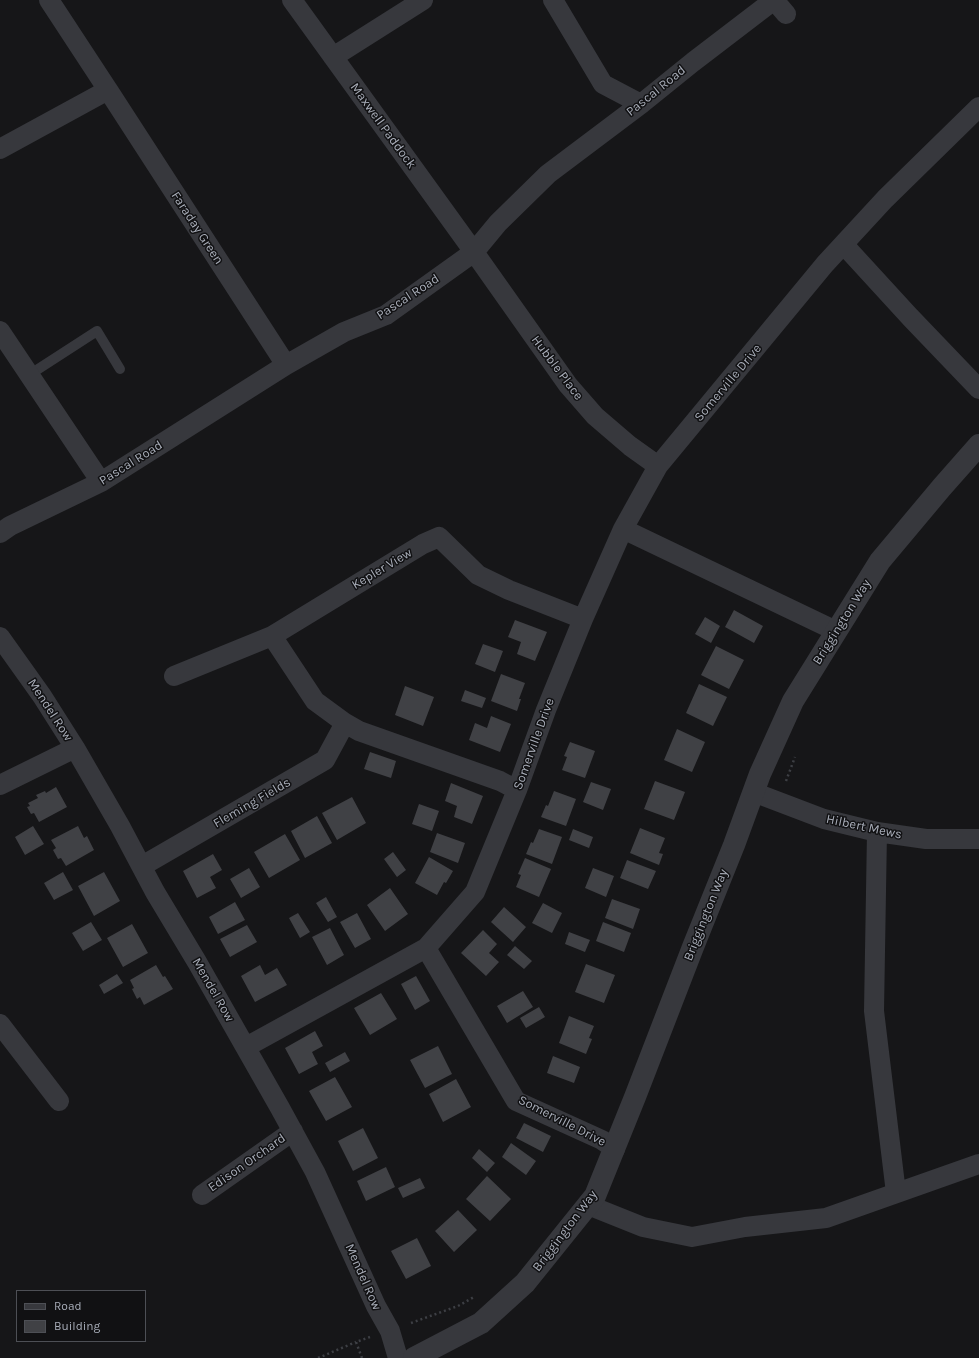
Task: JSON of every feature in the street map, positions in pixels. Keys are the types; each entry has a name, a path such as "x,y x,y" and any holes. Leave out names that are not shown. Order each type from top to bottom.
{"street":[{"name":"Faraday Green","path":"49,0 286,365"},
{"name":"Maxwell Paddock","path":"292,0 474,252"},
{"path":"333,57 423,0"},
{"path":"553,0 603,84 641,104"},
{"name":"Pascal Road","path":"0,533 10,526 101,482 286,365 344,332 386,315 474,252 498,223 548,174 641,104 693,62 778,5"},
{"path":"0,149 108,90"},
{"name":"Somerville Drive","path":"246,1047 426,948 476,892 517,790 546,710 583,619 623,529 658,466 825,264 844,245 885,198 979,107"},
{"path":"844,245 979,389"},
{"name":"Hubble Place","path":"474,252 572,390 595,416 630,446 658,466"},
{"path":"0,330 101,482"},
{"name":"Briggington Way","path":"414,1358 481,1323 525,1283 595,1196 754,792 793,701 880,561 979,445"},
{"path":"623,529 836,630"},
{"name":"Kepler View","path":"174,676 272,636 423,544 439,537 478,575 509,590 583,619"},
{"path":"272,636 315,702 344,723 359,731 500,781 517,790"},
{"name":"Mendel Row","path":"0,637 42,696 75,748 293,1131 315,1172 376,1306 390,1330 398,1358"},
{"name":"Fleming Fields","path":"142,866 325,760 344,723"},
{"path":"0,785 75,748"},
{"name":"Hilbert Mews","path":"754,792 824,819 878,832 926,839 979,839"},
{"path":"878,832 874,1011 896,1193"},
{"name":"Somerville Drive","path":"426,948 516,1101 602,1140 614,1148"},
{"path":"0,1024 59,1101"},
{"name":"Edison Orchard","path":"202,1195 293,1131"},
{"path":"588,1205 643,1227 692,1237 745,1227 826,1218 979,1164"}],"lane":[{"path":"29,375 97,331 120,368"}],"path":[{"path":"778,802 796,753"},
{"path":"318,1358 356,1342"}],"building":[{"path":"734,610 763,626 754,643 725,627"},
{"path":"705,617 720,626 711,643 695,634"},
{"path":"515,620 547,632 535,661 517,654 521,642 508,637"},
{"path":"483,644 503,651 495,672 475,664"},
{"path":"716,646 744,660 729,689 701,675"},
{"path":"501,674 525,683 519,699 521,699 517,711 491,701"},
{"path":"699,684 727,697 713,726 686,713"},
{"path":"405,686 434,697 423,726 395,715"},
{"path":"465,690 486,698 482,708 461,701"},
{"path":"491,716 511,724 500,752 469,740 475,723 487,728"},
{"path":"677,729 705,742 692,772 664,760"},
{"path":"570,742 595,751 585,778 562,770 567,757 564,756"},
{"path":"370,752 396,761 391,778 364,769"},
{"path":"655,781 685,792 674,820 644,809"},
{"path":"591,782 611,789 603,810 583,802"},
{"path":"451,783 483,796 472,824 454,817 457,806 445,801"},
{"path":"56,787 67,807 39,822 34,813 31,814 27,807 30,806 28,803 38,798 36,795 45,791 46,793"},
{"path":"554,791 576,799 566,826 541,817 546,805 548,806"},
{"path":"352,797 366,823 337,840 322,813"},
{"path":"419,804 439,811 432,831 412,824"},
{"path":"317,816 332,843 305,858 291,831"},
{"path":"33,826 44,844 25,855 15,837"},
{"path":"78,826 84,838 87,836 94,850 66,866 61,858 58,859 53,850 56,848 51,840"},
{"path":"640,828 665,838 659,853 663,854 659,865 630,853"},
{"path":"539,829 562,837 552,864 526,854"},
{"path":"573,829 593,837 589,848 569,840"},
{"path":"437,833 465,843 458,863 430,852"},
{"path":"285,834 300,860 269,878 254,852"},
{"path":"393,852 406,870 397,877 384,859"},
{"path":"213,854 222,870 210,877 216,888 197,898 183,871"},
{"path":"429,857 453,871 446,883 444,882 437,895 415,883"},
{"path":"525,858 551,869 539,897 516,887 521,875 518,874"},
{"path":"627,860 656,871 648,889 620,878"},
{"path":"249,868 260,887 241,898 230,879"},
{"path":"593,868 614,876 606,897 585,888"},
{"path":"63,872 73,890 54,900 44,883"},
{"path":"104,872 120,901 94,916 78,886"},
{"path":"390,888 408,914 385,931 367,905"},
{"path":"326,897 337,917 328,922 316,903"},
{"path":"612,899 640,909 633,929 605,918"},
{"path":"235,902 245,920 218,934 209,917"},
{"path":"543,903 562,913 552,933 532,923"},
{"path":"504,907 526,927 513,942 491,922"},
{"path":"298,913 310,932 300,938 289,918"},
{"path":"357,913 371,939 355,948 340,922"},
{"path":"91,922 102,940 83,951 72,933"},
{"path":"603,922 631,933 624,952 596,941"},
{"path":"132,924 148,953 123,967 107,938"},
{"path":"247,925 257,942 230,957 220,939"},
{"path":"330,928 344,955 327,965 312,937"},
{"path":"483,930 497,944 489,953 499,962 486,976 461,953"},
{"path":"569,932 590,940 585,952 565,944"},
{"path":"515,946 532,961 524,969 507,955"},
{"path":"586,964 615,975 604,1003 575,992"},
{"path":"156,965 163,977 165,976 173,989 144,1005 140,997 137,999 132,989 134,988 130,980"},
{"path":"260,965 265,975 277,968 287,985 255,1002 241,976"},
{"path":"117,974 123,983 104,994 99,985"},
{"path":"416,976 430,1001 415,1010 401,984"},
{"path":"523,991 533,1007 507,1023 497,1006"},
{"path":"381,993 397,1019 370,1035 354,1008"},
{"path":"539,1007 545,1017 526,1028 520,1018"},
{"path":"569,1016 594,1026 589,1038 592,1039 586,1054 559,1043"},
{"path":"315,1031 323,1046 312,1052 318,1064 299,1074 285,1048"},
{"path":"438,1046 452,1074 425,1088 410,1060"},
{"path":"345,1052 350,1061 330,1072 325,1063"},
{"path":"553,1056 580,1067 574,1083 547,1073"},
{"path":"335,1077 352,1107 326,1121 309,1091"},
{"path":"456,1079 471,1107 443,1122 429,1094"},
{"path":"524,1123 551,1136 543,1152 516,1138"},
{"path":"363,1128 378,1158 353,1171 338,1141"},
{"path":"511,1143 536,1161 526,1175 502,1157"},
{"path":"479,1149 495,1163 487,1172 472,1158"},
{"path":"386,1167 395,1187 366,1201 357,1181"},
{"path":"487,1176 511,1199 490,1221 466,1199"},
{"path":"420,1178 425,1188 403,1198 398,1188"},
{"path":"458,1210 477,1230 454,1252 435,1231"},
{"path":"417,1238 431,1266 406,1279 391,1251"}]}
